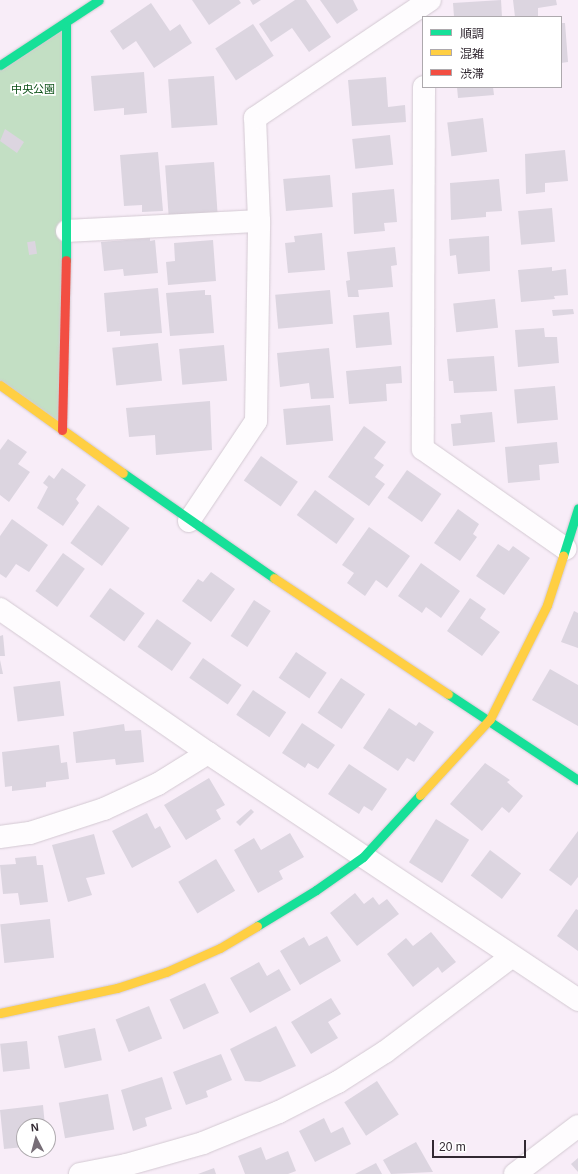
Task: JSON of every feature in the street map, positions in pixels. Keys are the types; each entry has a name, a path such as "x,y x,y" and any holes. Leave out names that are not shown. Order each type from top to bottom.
{"street":[{"path":"0,65 99,0"},
{"path":"189,521 256,421 259,220 255,118 426,7"},
{"path":"62,430 67,231 66,22"},
{"path":"424,88 423,449 566,548"},
{"path":"67,231 259,220"},
{"path":"0,385 189,521 578,780"},
{"path":"0,1013 117,988 166,972 220,948 316,890 363,856 490,720 546,605 578,508"},
{"path":"0,609 208,753 511,957 578,1000"},
{"path":"0,837 30,832 104,809 158,784 208,753"},
{"path":"80,1174 126,1165 203,1143 279,1112 338,1082 385,1052 511,957"},
{"path":"515,1174 578,1126"}],"green space":[{"name":"中央公園","path":"66,22 62,430 0,385 0,65"}],"building":[{"path":"192,0 239,0 241,3 209,25"},
{"path":"250,0 261,0 253,5"},
{"path":"295,0 306,0 331,37 309,52 292,28 271,42 259,24"},
{"path":"320,0 353,0 358,10 337,24"},
{"path":"501,0 502,16 454,16 453,3"},
{"path":"513,0 556,0 557,5 538,8 538,16 515,16"},
{"path":"151,3 170,31 180,24 192,43 154,68 136,41 123,50 110,31"},
{"path":"562,23 565,23 568,62 562,63"},
{"path":"253,24 274,56 236,80 215,49"},
{"path":"144,72 147,113 124,115 124,108 94,111 91,76"},
{"path":"214,76 217,125 172,128 168,79"},
{"path":"386,77 388,107 405,105 406,122 352,126 348,80"},
{"path":"457,88 493,88 494,95 458,98"},
{"path":"483,118 487,152 451,156 447,122"},
{"path":"5,129 24,142 17,153 0,141"},
{"path":"390,135 393,165 355,169 352,139"},
{"path":"565,150 568,181 545,183 545,192 526,194 525,154"},
{"path":"158,152 163,211 142,212 142,205 124,206 120,155"},
{"path":"214,162 218,213 169,216 165,165"},
{"path":"330,175 333,207 286,211 283,179"},
{"path":"499,179 502,211 486,212 486,217 451,220 450,183"},
{"path":"394,189 397,222 384,223 385,231 354,234 352,193"},
{"path":"552,208 555,242 521,245 518,211"},
{"path":"322,233 325,270 288,273 285,243 295,242 294,236"},
{"path":"489,236 490,271 458,274 456,255 450,256 449,239"},
{"path":"150,238 150,241 155,240 158,273 124,276 123,269 104,271 101,242"},
{"path":"213,240 216,281 168,285 166,262 175,261 174,243"},
{"path":"35,241 37,254 29,255 27,242"},
{"path":"395,247 397,265 391,266 393,287 358,290 359,297 348,297 346,281 350,280 347,252"},
{"path":"552,267 552,271 566,269 568,295 554,296 555,299 521,302 518,270"},
{"path":"158,288 162,333 120,336 120,331 107,332 104,293"},
{"path":"205,290 205,295 211,295 214,333 170,336 166,293"},
{"path":"330,290 333,324 278,329 275,295"},
{"path":"495,299 498,328 456,332 453,303"},
{"path":"573,309 574,314 553,316 552,310"},
{"path":"389,312 392,345 356,348 353,315"},
{"path":"544,328 545,337 557,337 559,363 518,367 515,330"},
{"path":"158,343 162,381 116,386 112,348"},
{"path":"224,345 227,381 182,385 179,349"},
{"path":"329,348 334,398 311,399 309,383 280,387 277,353"},
{"path":"494,356 497,391 454,393 453,381 449,381 447,359"},
{"path":"401,366 402,383 386,384 387,401 349,404 346,371"},
{"path":"555,386 558,420 517,423 514,390"},
{"path":"210,401 212,450 156,455 155,435 129,437 126,408"},
{"path":"330,405 333,441 286,445 283,409"},
{"path":"492,412 495,442 453,446 451,424 461,423 460,415"},
{"path":"364,426 386,442 374,458 384,465 375,477 385,484 369,506 328,477"},
{"path":"8,439 27,452 18,464 30,472 9,502 0,495 0,450"},
{"path":"557,442 559,463 539,465 540,480 508,483 505,447"},
{"path":"261,456 298,482 281,506 244,481"},
{"path":"62,468 86,485 76,499 79,503 63,526 37,508 48,487 43,483 49,475 54,479"},
{"path":"407,470 441,494 422,522 387,498"},
{"path":"315,490 355,519 336,544 297,515"},
{"path":"98,505 130,528 102,566 70,543"},
{"path":"458,509 479,524 473,534 477,537 460,561 434,543"},
{"path":"12,519 48,545 29,572 16,564 6,578 0,574 0,536"},
{"path":"369,527 410,556 387,588 376,580 365,596 347,583 354,573 342,565"},
{"path":"498,544 509,551 513,546 530,558 504,595 476,576"},
{"path":"63,553 85,569 57,607 35,591"},
{"path":"421,563 460,591 441,618 426,607 422,613 398,596"},
{"path":"211,572 235,589 211,622 182,601 198,579 203,582"},
{"path":"110,588 145,613 124,642 89,616"},
{"path":"470,598 486,609 480,618 500,632 482,656 447,631"},
{"path":"254,600 271,611 247,647 231,636"},
{"path":"574,611 578,613 578,648 561,642"},
{"path":"157,619 191,643 172,671 137,647"},
{"path":"3,635 5,656 0,656 0,636"},
{"path":"296,652 327,673 309,698 279,678"},
{"path":"203,658 242,685 228,705 189,678"},
{"path":"0,660 3,674 0,674"},
{"path":"550,669 578,685 578,726 532,700"},
{"path":"341,678 365,694 342,729 318,713"},
{"path":"60,681 64,716 18,721 13,687"},
{"path":"253,690 286,712 269,737 236,715"},
{"path":"389,708 416,726 419,722 434,732 414,762 407,758 398,771 363,748"},
{"path":"302,723 335,745 318,769 308,763 305,768 282,753"},
{"path":"124,724 125,731 141,730 144,762 116,765 115,759 76,763 73,732"},
{"path":"59,745 61,763 67,762 69,779 46,782 46,787 12,791 12,786 5,787 2,752"},
{"path":"485,763 510,780 507,782 523,796 509,813 502,807 482,831 450,804"},
{"path":"349,764 387,789 372,811 364,806 359,814 328,794"},
{"path":"209,778 225,805 216,810 221,819 186,840 164,805"},
{"path":"251,809 254,812 240,826 236,822"},
{"path":"147,813 155,829 160,826 171,847 132,868 112,831"},
{"path":"436,819 469,840 442,883 409,862"},
{"path":"578,831 578,877 571,886 549,870"},
{"path":"290,833 304,857 279,871 283,879 258,893 234,850 254,838 261,850"},
{"path":"94,834 105,874 86,878 92,895 68,902 52,845"},
{"path":"490,850 521,873 502,899 471,876"},
{"path":"36,856 37,865 43,865 48,902 20,905 18,893 3,894 0,865 16,864 15,858"},
{"path":"216,859 235,891 197,913 178,882"},
{"path":"355,893 364,904 373,897 379,905 387,899 399,914 357,946 330,913"},
{"path":"576,909 578,910 578,951 557,936"},
{"path":"50,919 54,958 4,963 0,924"},
{"path":"431,932 456,962 442,973 438,967 413,987 387,954 406,938 413,946"},
{"path":"327,936 341,961 300,985 280,951 304,937 309,946"},
{"path":"259,962 267,976 279,969 291,990 250,1013 230,978"},
{"path":"205,983 219,1013 184,1029 170,999"},
{"path":"331,998 341,1014 328,1022 338,1038 311,1054 291,1022"},
{"path":"149,1006 162,1038 129,1052 116,1019"},
{"path":"276,1026 296,1066 260,1082 245,1081 230,1049"},
{"path":"95,1028 102,1060 65,1068 58,1036"},
{"path":"27,1041 30,1069 3,1072 0,1044"},
{"path":"221,1054 232,1080 206,1091 208,1097 186,1105 173,1072"},
{"path":"162,1077 172,1109 145,1118 147,1126 133,1131 121,1090"},
{"path":"377,1081 399,1115 366,1136 344,1102"},
{"path":"108,1094 114,1129 65,1138 59,1103"},
{"path":"43,1105 44,1118 16,1118 16,1148 4,1149 0,1110"},
{"path":"324,1118 331,1133 343,1127 351,1144 315,1162 299,1131"},
{"path":"416,1142 433,1172 391,1174 383,1160"},
{"path":"261,1147 266,1160 288,1151 296,1171 288,1174 245,1174 238,1156"},
{"path":"578,1158 578,1172 571,1164"},
{"path":"376,1163 382,1174 355,1174"},
{"path":"214,1168 216,1174 198,1174"}],"traffic: fast":[{"path":"0,65 99,0"},
{"path":"66,22 66,260"},
{"path":"123,473 274,578"},
{"path":"563,556 578,508"},
{"path":"448,694 578,780"},
{"path":"257,926 316,890 363,857 420,795"}],"traffic: slow":[{"path":"0,385 123,473"},
{"path":"420,795 490,719 547,605 563,556"},
{"path":"274,578 448,694"},
{"path":"0,1013 117,988 166,972 220,948 257,926"}],"traffic: jam":[{"path":"62,430 66,260"}]}
